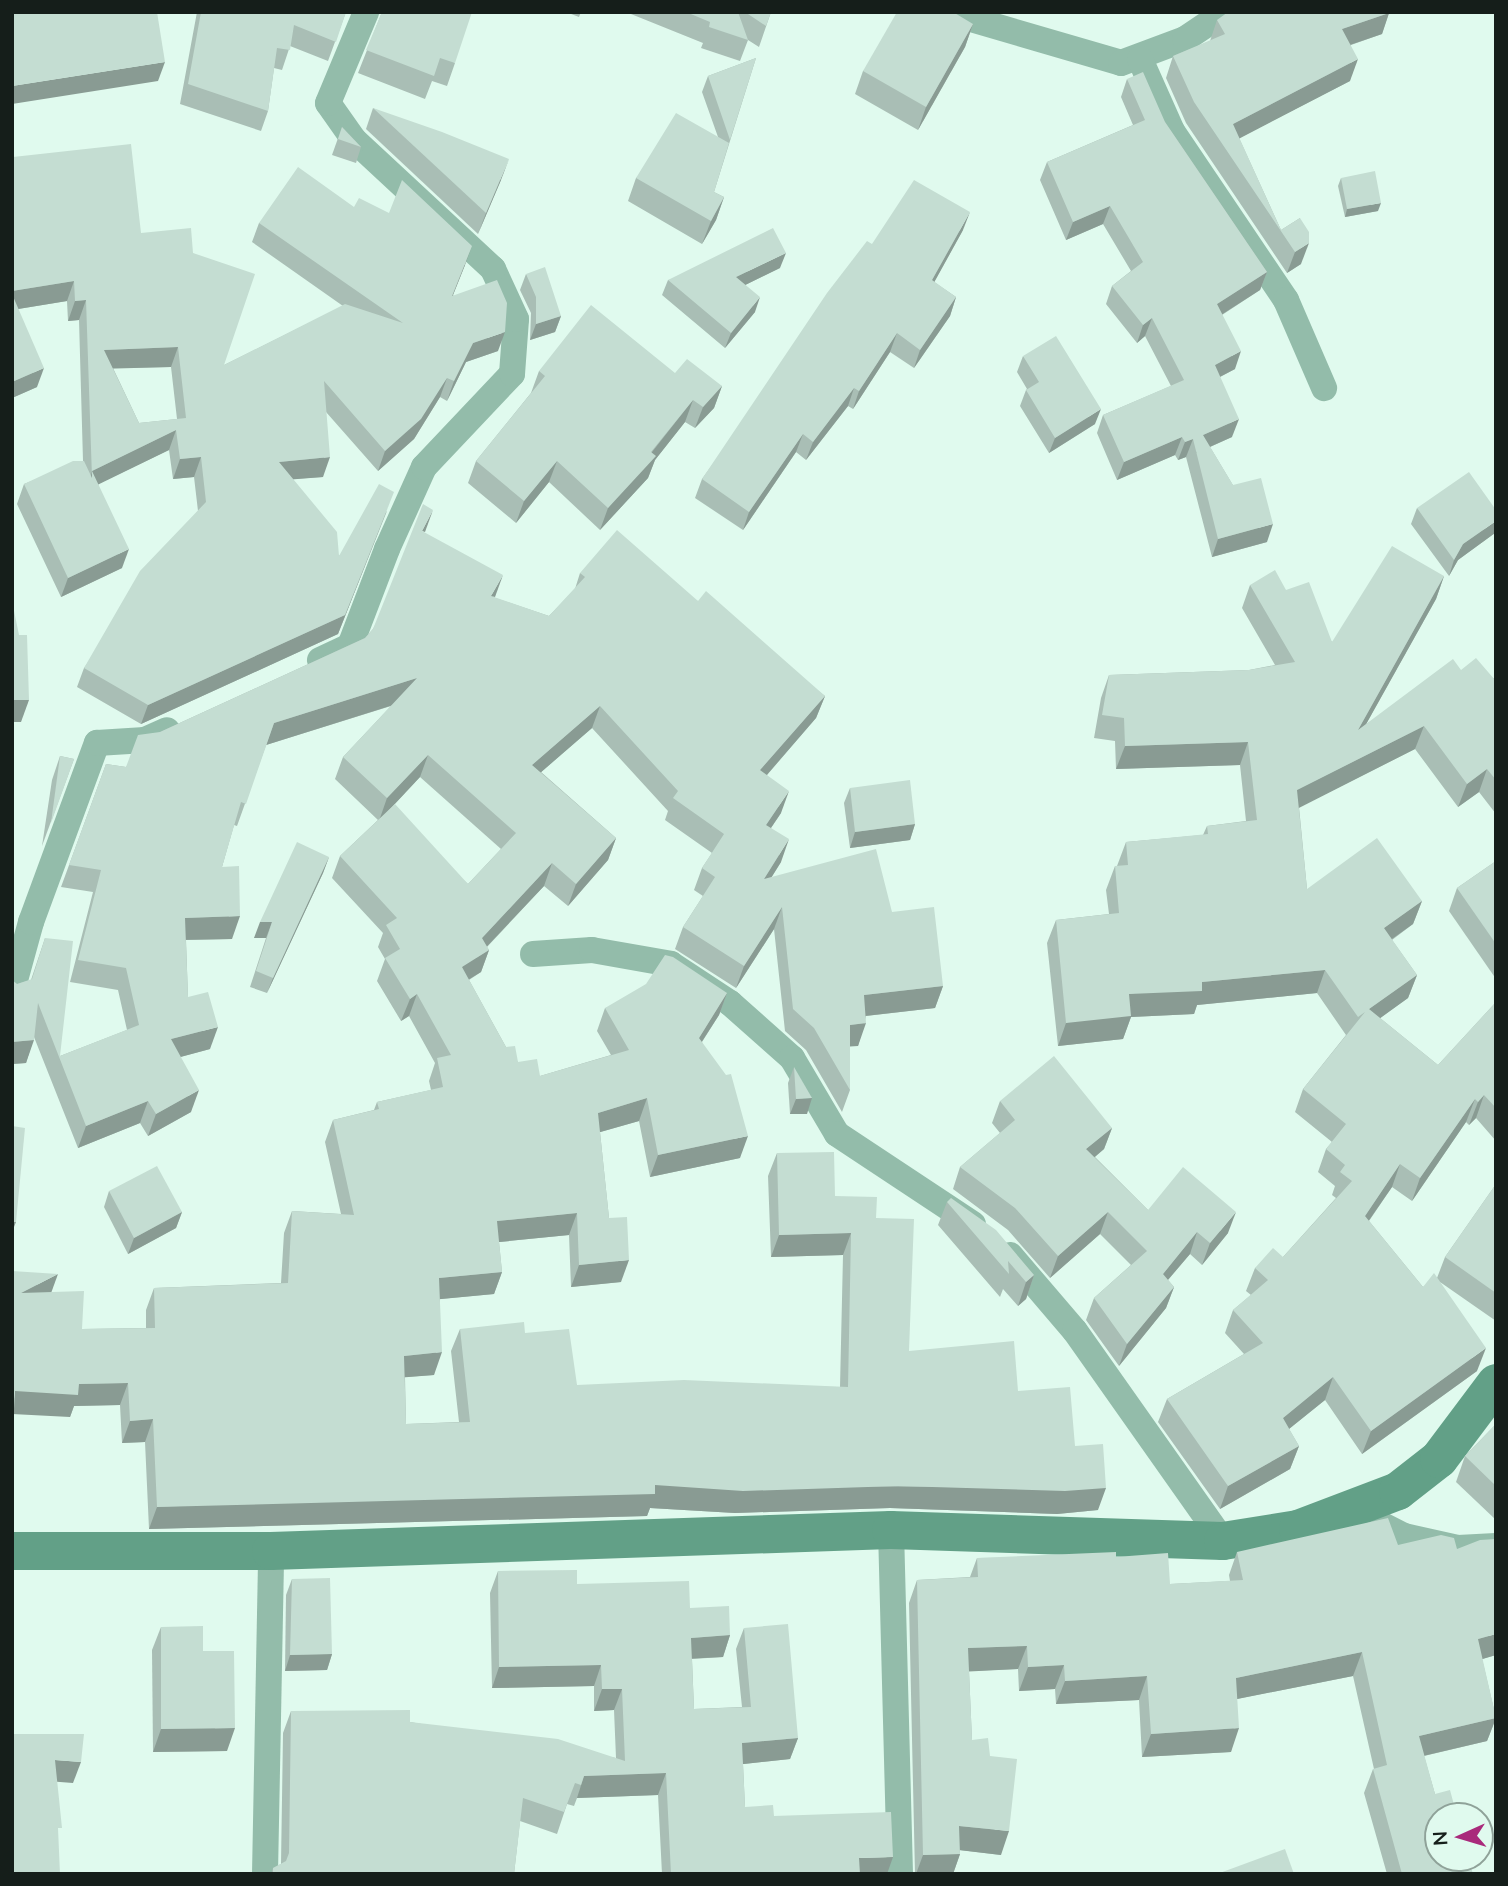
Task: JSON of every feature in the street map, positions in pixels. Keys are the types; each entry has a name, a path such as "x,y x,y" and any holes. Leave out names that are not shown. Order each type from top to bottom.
{"main road":[{"path":"12,1550 271,1551 891,1530 1223,1541 1298,1529 1353,1511 1398,1491 1439,1459 1496,1383"}],"street":[{"path":"302,668 350,646 387,549 425,467 512,374 516,319 493,269 354,140 328,103 366,12"},
{"path":"947,12 1121,63 1140,59 1185,39 1225,12"},
{"path":"1140,59 1172,131 1286,300 1324,388"},
{"path":"12,991 31,922 97,743 145,740 193,718"},
{"path":"533,954 592,950 671,964 730,1003 792,1058 837,1134 924,1187 998,1242 1075,1331 1223,1541"},
{"path":"1353,1511 1404,1536 1458,1548 1496,1546"},
{"path":"891,1530 900,1874"},
{"path":"265,1874 271,1551"}],"building":[{"path":"12,12 157,12 165,62 12,86"},
{"path":"201,12 346,12 336,42 294,25 290,50 277,48 268,111 188,84"},
{"path":"382,12 472,12 455,63 440,58 434,76 366,50"},
{"path":"686,12 738,12 748,40 709,27 710,22"},
{"path":"745,12 771,12 766,26"},
{"path":"897,12 953,12 973,24 926,107 863,71"},
{"path":"1228,12 1389,13 1342,29 1358,59 1233,124 1281,230 1300,218 1309,232 1309,243 1295,252 1194,102 1173,56 1225,34 1217,20"},
{"path":"756,58 730,140 708,76"},
{"path":"1143,72 1165,122 1267,272 1217,304 1241,351 1215,365 1239,419 1203,435 1233,485 1261,478 1273,524 1218,539 1193,439 1185,442 1182,437 1124,462 1103,415 1184,380 1152,318 1143,325 1112,286 1143,262 1110,206 1073,222 1047,162 1145,120 1127,79"},
{"path":"373,108 509,159 486,213"},
{"path":"676,113 729,143 714,192 724,197 711,221 636,178"},
{"path":"342,127 361,147 338,139"},
{"path":"131,144 141,233 191,228 193,253 255,274 224,365 345,304 403,323 259,223 298,167 354,207 359,198 389,213 402,180 472,246 452,296 497,280 507,303 505,332 473,343 454,381 447,378 421,419 385,451 324,381 330,457 279,462 337,532 339,556 379,484 394,492 345,615 148,705 84,668 140,571 206,502 201,457 180,459 176,430 92,471 129,549 68,578 24,484 73,461 84,461 92,478 86,300 75,301 74,281 12,291 12,152 13,157","holes":["178,347 186,418 139,423 104,350"]},
{"path":"1375,171 1381,203 1347,209 1341,178"},
{"path":"914,180 970,212 932,280 956,297 920,350 897,333 859,391 854,388 813,442 803,434 749,512 702,479 827,293 867,241 872,244"},
{"path":"773,228 786,253 736,277 760,297 731,333 668,280"},
{"path":"545,267 561,316 536,324 536,297 526,274"},
{"path":"12,294 44,368 12,382"},
{"path":"591,305 675,373 687,359 722,386 703,407 693,400 651,452 656,456 608,508 557,461 524,501 476,461 545,376 539,371"},
{"path":"1056,336 1101,409 1055,438 1026,390 1039,382 1023,356"},
{"path":"1469,472 1496,510 1496,521 1463,544 1454,560 1417,508"},
{"path":"423,504 433,510 422,531 503,575 491,596 549,616 585,577 580,573 617,530 698,601 706,591 825,696 760,770 789,791 766,825 789,839 764,879 876,849 892,912 934,907 943,986 864,995 866,1023 850,1025 850,1090 814,1028 793,1009 782,907 744,966 683,927 715,877 702,868 724,834 673,798 678,791 600,706 532,765 616,838 576,884 552,863 482,938 489,950 462,967 506,1047 515,1046 518,1062 537,1059 540,1076 629,1050 605,1008 646,984 665,955 673,957 727,993 699,1038 726,1075 731,1074 748,1136 658,1155 647,1098 598,1113 609,1218 627,1217 629,1260 579,1265 577,1213 497,1221 502,1272 439,1278 442,1352 404,1356 406,1424 470,1422 460,1329 524,1322 525,1333 569,1329 577,1385 684,1380 848,1387 851,1233 779,1235 777,1153 834,1152 835,1196 877,1197 876,1218 914,1219 909,1351 1014,1341 1018,1391 1070,1387 1075,1446 1103,1444 1106,1488 1065,1491 898,1486 743,1491 655,1485 655,1494 157,1507 153,1419 130,1421 128,1383 79,1384 78,1395 15,1391 12,1443 12,1271 58,1274 21,1293 84,1291 82,1329 155,1328 154,1288 288,1283 292,1211 354,1215 333,1120 379,1109 377,1102 443,1087 437,1058 451,1055 417,994 410,999 385,958 400,949 386,925 397,918 340,856 395,804 468,884 516,833 428,755 387,798 343,757 417,678 274,723 246,804 241,802 222,867 239,866 240,916 185,918 188,997 208,992 218,1027 171,1039 199,1090 156,1114 148,1101 86,1126 38,1003 34,1040 12,1042 12,980 17,984 32,979 45,938 73,941 60,1056 139,1025 126,968 78,960 101,870 69,865 106,764 126,767 138,735 160,732 365,638 373,629"},
{"path":"1392,546 1444,576 1358,730 1453,659 1461,670 1476,658 1496,679 1496,780 1487,769 1467,784 1424,726 1297,790 1307,889 1377,838 1422,901 1384,928 1417,975 1369,1009 1438,1065 1496,1002 1496,1108 1484,1095 1478,1102 1475,1099 1420,1178 1400,1164 1365,1216 1423,1287 1434,1273 1486,1348 1371,1431 1333,1377 1283,1418 1299,1446 1228,1486 1167,1399 1263,1343 1233,1310 1268,1280 1255,1268 1273,1248 1283,1257 1352,1181 1340,1172 1345,1165 1326,1149 1346,1124 1303,1089 1365,1012 1358,1017 1325,970 1202,982 1202,991 1129,994 1131,1016 1066,1023 1056,920 1119,913 1115,866 1128,865 1126,842 1208,834 1207,826 1257,820 1248,742 1125,746 1124,718 1102,715 1109,675 1249,670 1295,662 1250,585 1275,570 1286,590 1309,582 1332,642"},
{"path":"12,601 19,635 27,635 29,700 12,700"},
{"path":"60,756 74,759 51,823"},
{"path":"910,780 915,824 855,832 850,788"},
{"path":"297,842 329,857 273,978 256,971 272,922 260,922"},
{"path":"1496,861 1496,944 1457,888"},
{"path":"1054,1056 1112,1128 1086,1149 1148,1210 1183,1167 1236,1212 1210,1243 1197,1232 1163,1274 1174,1287 1127,1344 1094,1298 1147,1251 1108,1212 1058,1256 1015,1208 960,1167 1015,1120 1000,1101"},
{"path":"794,1067 812,1098 796,1099"},
{"path":"12,1126 25,1128 16,1222 12,1222"},
{"path":"157,1166 182,1212 134,1238 109,1191"},
{"path":"1496,1184 1496,1293 1445,1257"},
{"path":"951,1198 996,1230 1034,1275 1026,1282 1008,1261 1009,1274 947,1202"},
{"path":"1496,1424 1496,1486 1465,1456"},
{"path":"1388,1518 1398,1545 1441,1535 1454,1538 1457,1549 1480,1540 1496,1539 1496,1634 1478,1639 1496,1718 1419,1736 1435,1794 1450,1790 1453,1802 1424,1802 1424,1872 1473,1874 1402,1874 1373,1769 1387,1765 1362,1652 1236,1678 1239,1728 1151,1734 1147,1676 1065,1681 1064,1665 1028,1667 1027,1646 968,1648 972,1740 988,1738 990,1756 1017,1759 1009,1831 959,1826 960,1854 923,1855 917,1580 978,1577 977,1558 1116,1552 1116,1557 1168,1553 1170,1584 1243,1580 1237,1552"},
{"path":"577,1570 577,1584 689,1581 690,1608 729,1606 730,1635 691,1638 694,1709 751,1707 744,1628 788,1624 798,1738 742,1743 745,1807 773,1805 774,1816 891,1812 893,1857 859,1858 860,1874 671,1874 666,1773 584,1776 581,1785 575,1783 564,1812 523,1798 514,1874 273,1874 273,1868 286,1861 289,1853 291,1711 410,1710 410,1722 558,1739 625,1761 622,1689 602,1689 601,1665 499,1667 498,1571"},
{"path":"330,1578 332,1654 290,1655 292,1579"},
{"path":"203,1626 203,1651 234,1651 235,1728 161,1729 161,1627"},
{"path":"12,1734 84,1734 81,1762 55,1760 62,1828 58,1828 60,1874 12,1874"},
{"path":"1285,1849 1294,1874 1217,1874"}]}
